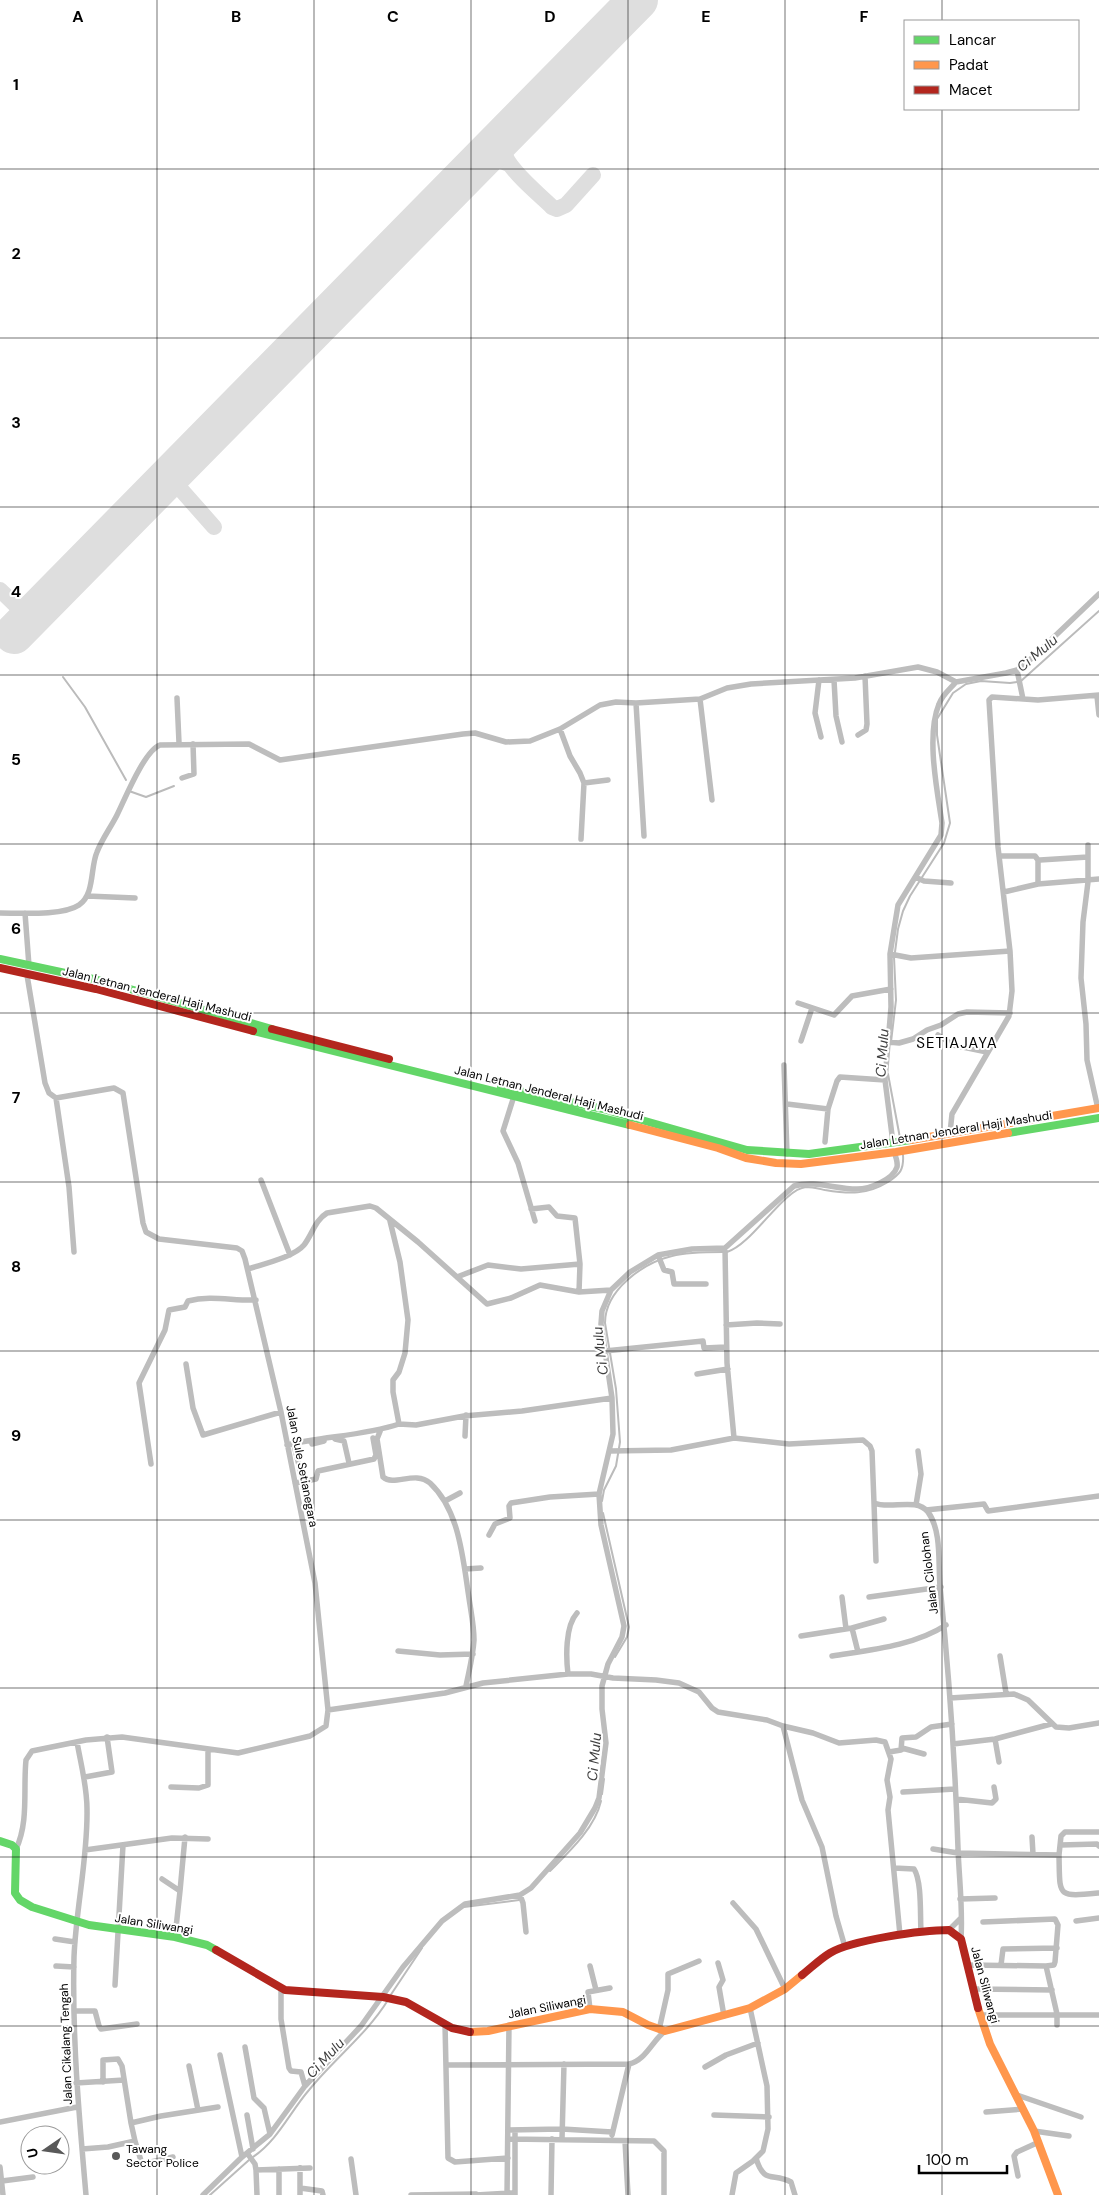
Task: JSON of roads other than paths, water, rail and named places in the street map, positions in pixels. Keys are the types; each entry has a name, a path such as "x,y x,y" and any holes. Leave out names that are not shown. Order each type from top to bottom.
{"main road":[{"name":"Jalan Letnan Jenderal Haji Mashudi","path":"0,959 98,980 208,1012 700,1143 746,1158 776,1163 801,1164 895,1152 1099,1118"},
{"name":"Jalan Letnan Jenderal Haji Mashudi","path":"0,968 96,989 338,1053 514,1096 603,1109 748,1150 809,1154 858,1148 1099,1109"},
{"path":"96,989 98,980"},
{"path":"858,1148 858,1157"},
{"path":"0,1841 12,1845 16,1849"},
{"name":"Jalan Siliwangi","path":"16,1849 15,1890 18,1898 32,1907 76,1921 119,1930 175,1938 214,1948 281,1988 296,1991 383,1997 406,2002 458,2030 474,2033 590,2009 622,2012 662,2030"},
{"path":"662,2030 750,2008 785,1989 830,1953 845,1947 900,1935 949,1930"},
{"name":"Jalan Siliwangi","path":"949,1930 961,1939 969,1965 973,1990 990,2044 1034,2131 1058,2195"}],"street":[{"path":"0,913 56,911 80,904 87,896 96,853 131,783 154,748 160,745 179,743 249,744 280,760 475,733 506,742 520,742 530,741 560,729 594,707 616,702 636,703 700,699 727,688 751,684 834,680 918,667 937,672 956,682 1017,670 1099,594"},
{"path":"1017,670 1024,699"},
{"path":"858,734 866,730 868,724 865,676"},
{"path":"819,680 815,713 821,738"},
{"path":"834,680 836,716 842,742"},
{"path":"893,1142 885,1080 891,1043 890,986 898,905 920,879 941,835 942,823 933,748 934,732 939,704 956,682"},
{"path":"950,1133 952,1114 1010,1013 1012,991 1010,951 999,856 988,702 992,697 1038,700 1098,696 1099,716"},
{"path":"177,698 179,743"},
{"path":"700,699 712,800"},
{"path":"636,703 644,836"},
{"path":"560,729 570,756 584,783 581,839"},
{"path":"182,778 194,774 193,744"},
{"path":"584,783 608,780"},
{"path":"1088,846 1088,882 1083,922 1081,978 1086,1024 1087,1060 1099,1109"},
{"path":"999,856 1035,856 1038,860 1038,884"},
{"path":"1038,860 1088,857"},
{"path":"920,879 951,884"},
{"path":"1004,892 1038,884 1099,880"},
{"path":"87,896 135,898"},
{"path":"25,912 29,966"},
{"path":"892,954 917,958 1010,951"},
{"path":"27,974 46,1083 49,1093 56,1098 69,1187 74,1252"},
{"path":"798,1003 834,1015 849,998 890,986"},
{"path":"801,1041 812,1008"},
{"path":"891,1043 913,1039 958,1014 968,1012 1010,1013"},
{"path":"938,1035 953,1045 987,1052"},
{"path":"784,1064 787,1104 787,1154"},
{"path":"826,1142 828,1109 836,1084 840,1078 885,1080"},
{"name":"Jalan Sule Setianegara","path":"16,1849 21,1838 23,1826 27,1756 36,1750 107,1737 154,1740 208,1750 238,1753 310,1736 326,1726 328,1710 318,1601 281,1412 256,1300 242,1251 237,1248 159,1240 146,1232 142,1223 126,1112 121,1090 112,1088 56,1098"},
{"path":"514,1096 503,1131 518,1163 534,1221"},
{"path":"787,1104 828,1109"},
{"path":"203,2195 270,2134 305,2086 361,2026 426,1938 451,1913 465,1904 520,1895 531,1888 580,1833 595,1808 599,1794 606,1743 601,1701 606,1677 622,1637 624,1623 601,1525 599,1494 616,1452 612,1398 601,1317 610,1290 630,1272 658,1256 692,1249 724,1248 794,1186 809,1183 858,1190 877,1185 897,1168 895,1152"},
{"path":"261,1180 290,1255"},
{"path":"248,1269 290,1255 304,1246 322,1216 327,1213 370,1206 376,1208 418,1242 487,1304 512,1298 540,1286 579,1292 610,1290"},
{"path":"531,1209 550,1207 556,1216 575,1217 580,1264 579,1292"},
{"path":"390,1221 400,1262 408,1320 405,1353 399,1372 393,1380 393,1392 399,1424"},
{"path":"724,1248 726,1347 734,1438"},
{"path":"658,1256 664,1270 672,1272 674,1284 706,1284"},
{"path":"458,1277 488,1265 520,1269 580,1264"},
{"path":"151,1464 138,1383 165,1330 169,1310 185,1307 188,1301 200,1299 222,1297 237,1300 256,1300"},
{"path":"726,1325 780,1324"},
{"path":"605,1351 703,1341 704,1348 726,1347"},
{"path":"186,1364 193,1408 203,1435 281,1412"},
{"path":"697,1374 728,1369"},
{"path":"287,1445 381,1429 399,1424 416,1425 466,1415 522,1411 612,1398"},
{"path":"465,1436 466,1415"},
{"path":"381,1429 377,1439 382,1477 390,1480 418,1477 430,1483 445,1501 460,1544 474,1638 473,1654 466,1686"},
{"path":"295,1483 316,1479 318,1471 376,1458 373,1438"},
{"path":"616,1452 671,1450 734,1438 800,1442 859,1440 867,1442 872,1451 876,1561"},
{"path":"312,1444 342,1439 346,1444 349,1463"},
{"path":"294,1445 304,1481"},
{"path":"916,1505 921,1474 918,1452"},
{"path":"445,1501 460,1493"},
{"path":"489,1535 494,1524 510,1518 510,1504 550,1497 599,1494"},
{"path":"874,1503 882,1506 916,1505 926,1510 985,1504 988,1512 1099,1496"},
{"name":"Jalan Cilolohan","path":"926,1510 934,1524 946,1625 954,1744 961,1939"},
{"path":"465,1569 481,1568"},
{"path":"869,1597 941,1588"},
{"path":"842,1597 849,1628 858,1652"},
{"path":"568,1674 566,1654 571,1624 577,1613"},
{"path":"801,1636 849,1628 884,1619"},
{"path":"832,1656 907,1641 937,1631 946,1625"},
{"path":"398,1651 440,1655 473,1654"},
{"path":"1000,1656 1006,1694"},
{"path":"328,1710 445,1693 466,1686 568,1674 591,1674 606,1677 667,1680 679,1683 699,1692 712,1708 718,1712 750,1716 813,1733 839,1743 883,1741 891,1759 887,1782 890,1797 888,1810 900,1935"},
{"path":"950,1698 1006,1694 1020,1695 1028,1700 1051,1724"},
{"path":"954,1744 996,1739 1051,1724 1069,1728 1099,1723"},
{"path":"902,1748 902,1738 916,1737 931,1727 952,1724"},
{"path":"783,1726 802,1800 820,1841 845,1947"},
{"path":"84,1777 112,1772 107,1737"},
{"path":"996,1739 999,1762"},
{"name":"Jalan Cikalang Tengah","path":"76,1742 84,1777 88,1811 76,1921 74,1967 77,2107 86,2195"},
{"path":"889,1752 902,1748 924,1754"},
{"path":"171,1787 199,1788 208,1786 208,1750"},
{"path":"956,1798 992,1803 996,1799 994,1787"},
{"path":"902,1792 955,1789"},
{"path":"1099,1832 1065,1832 1061,1836 1060,1855 1060,1882 1065,1894 1099,1893"},
{"path":"85,1850 186,1837 208,1839"},
{"path":"175,1938 186,1837"},
{"path":"1032,1837 1033,1854"},
{"path":"1061,1845 1097,1844 1099,1846"},
{"path":"115,1985 123,1845"},
{"path":"933,1850 958,1853 1060,1855"},
{"path":"894,1868 914,1868 916,1871 921,1932"},
{"path":"162,1879 180,1891"},
{"path":"520,1895 523,1903 526,1932"},
{"path":"960,1899 995,1898"},
{"path":"734,1902 756,1929 785,1989"},
{"path":"949,1930 961,1918"},
{"path":"1076,1921 1099,1918"},
{"path":"969,1965 1054,1965 1058,1925 1055,1919 983,1922"},
{"path":"55,1939 75,1942"},
{"path":"1001,1966 1003,1949 1057,1948"},
{"path":"446,2065 629,2064 639,2060 662,2030 668,1990 668,1974 699,1961"},
{"path":"718,1963 723,1980 719,1988 724,2016"},
{"path":"56,1966 74,1967"},
{"path":"590,1966 596,1990"},
{"path":"1046,1966 1057,2014 1057,2025"},
{"path":"281,1988 281,2019 289,2068 291,2071 300,2071 305,2086"},
{"path":"590,2009 588,1994 596,1990 610,1988"},
{"path":"973,1990 1052,1990"},
{"path":"732,2195 733,2180 736,2174 763,2151 767,2138 768,2091 750,2008"},
{"path":"74,2011 95,2011 99,2026 102,2029 138,2024"},
{"path":"980,2015 1099,2015"},
{"path":"445,2024 449,2160 455,2162 508,2158"},
{"path":"507,2194 509,2026"},
{"path":"705,2067 726,2055 758,2043"},
{"path":"245,2047 254,2098 264,2108 270,2134"},
{"path":"220,2055 248,2153 256,2167 257,2195"},
{"path":"103,2082 102,2063 104,2060 116,2059 120,2062 140,2162 143,2164 173,2157"},
{"path":"562,2139 564,2064"},
{"path":"612,2140 612,2132 629,2064"},
{"path":"190,2066 198,2110"},
{"path":"76,2083 124,2080"},
{"path":"1017,2095 1081,2117"},
{"path":"0,2122 77,2107"},
{"path":"131,2123 218,2107"},
{"path":"986,2112 1023,2109"},
{"path":"247,2115 248,2153"},
{"path":"714,2115 768,2117"},
{"path":"508,2130 612,2132"},
{"path":"411,2195 516,2194 515,2130"},
{"path":"1034,2131 1069,2136"},
{"path":"508,2139 654,2141 662,2147 665,2156 664,2195"},
{"path":"551,2195 552,2139"},
{"path":"82,2148 108,2147 135,2141"},
{"path":"625,2141 628,2195"},
{"path":"1018,2176 1014,2156 1017,2152 1038,2142"},
{"path":"756,2158 761,2171 767,2177 791,2182 795,2195"},
{"path":"352,2159 356,2195"},
{"path":"0,2167 3,2195"},
{"path":"256,2167 279,2169 310,2168"},
{"path":"300,2168 300,2192 319,2189 323,2195"},
{"path":"279,2169 279,2195"},
{"path":"2,2181 34,2177"}],"waterway":[{"name":"Ci Mulu","path":"1021,681 1099,611"},
{"path":"63,677 85,707 126,780"},
{"name":"Ci Mulu","path":"895,952 903,911 910,896 944,843 950,823 937,735 937,719 953,693 966,684 981,681 1017,682"},
{"path":"129,791 146,797 174,786"},
{"name":"Ci Mulu","path":"891,1042 896,1000 894,957"},
{"name":"Ci Mulu","path":"888,1074 900,1138"},
{"name":"Ci Mulu","path":"727,1252 747,1239 778,1206 797,1190 808,1187 850,1193 873,1189 888,1182 898,1174 902,1168 903,1155"},
{"name":"Ci Mulu","path":"602,1501 604,1490 616,1466 620,1442 616,1389 605,1323 611,1300 628,1280 649,1265 672,1256 723,1252"},
{"name":"Ci Mulu","path":"603,1513 629,1627 627,1637 615,1657"},
{"name":"Ci Mulu","path":"602,1794 604,1779"},
{"name":"Ci Mulu","path":"550,1871 573,1848 587,1830 598,1811 601,1801"},
{"name":"Ci Mulu","path":"464,1907 519,1900"},
{"name":"Ci Mulu","path":"390,1996 422,1948"},
{"name":"Ci Mulu","path":"253,2157 277,2134 302,2098 370,2024 388,2000"},
{"name":"Ci Mulu","path":"210,2195 249,2160"}],"place":[{"name":"Tawang Sector Police","path":"116,2156"}],"district":[{"name":"SETIAJAYA","path":"957,1043"}]}
